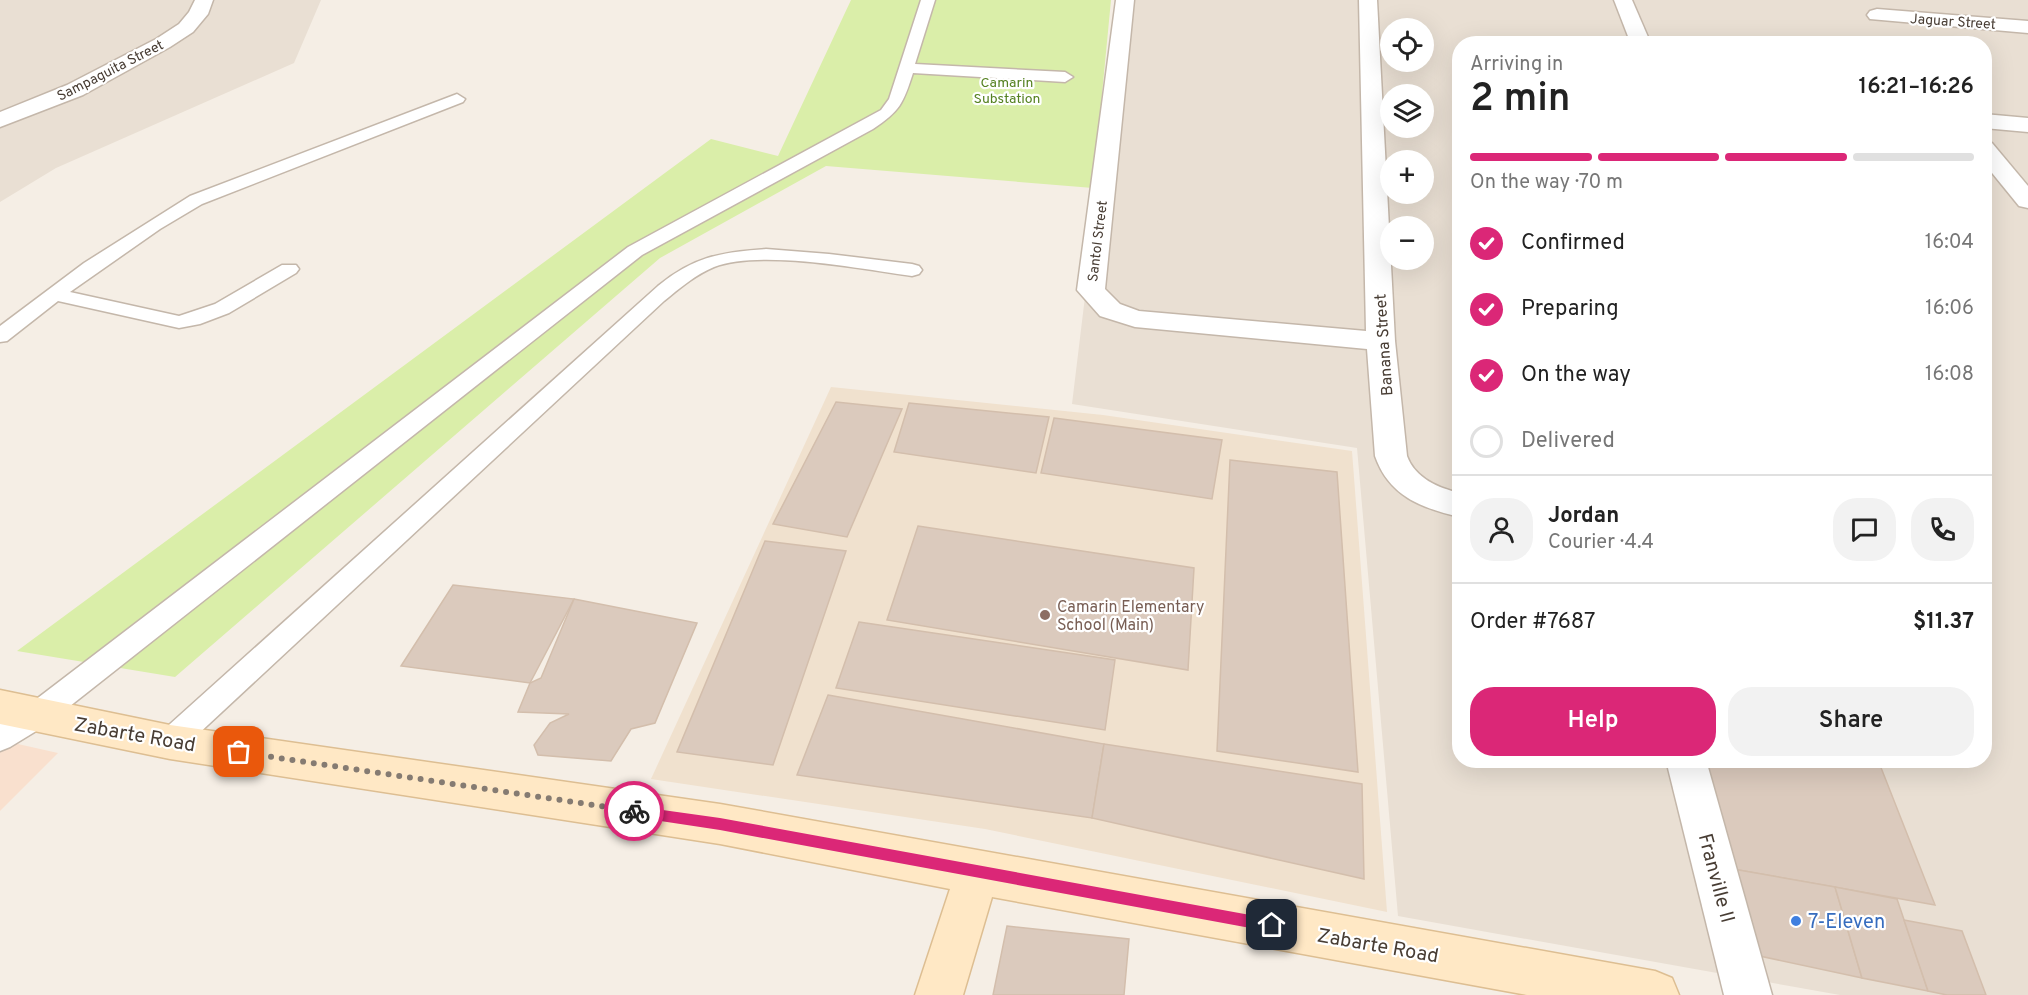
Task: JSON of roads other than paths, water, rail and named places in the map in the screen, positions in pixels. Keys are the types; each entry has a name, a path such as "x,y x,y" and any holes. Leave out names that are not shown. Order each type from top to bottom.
{"main road":[{"name":"Zabarte Road","path":"18,712 170,742 720,824 977,873 1655,995"},
{"path":"939,995 977,873"}],"street":[{"name":"Sampaguita Street","path":"0,120 75,90 163,43 186,28 198,14 204,0"},
{"name":"Santol Street","path":"1125,0 1091,290 1110,310 1135,319 1381,341"},
{"name":"Banana Street","path":"1368,0 1381,341 1394,467 1404,481 1423,494 1452,503"},
{"path":"1623,0 1638,36"},
{"path":"1864,0 1894,36"},
{"name":"Jaguar Street","path":"1877,15 2028,27"},
{"path":"1992,122 2028,125"},
{"path":"1992,158 2028,201"},
{"name":"Franville II","path":"1688,768 1748,995"}],"lane":[{"path":"0,738 18,712 635,251 887,113 897,99 928,0"},
{"path":"906,68 1065,77"},
{"path":"0,336 91,267 196,200 457,99"},
{"path":"170,742 618,333 690,271 716,260 744,254 798,257 912,270"},
{"path":"56,295 179,322 193,321 210,314 289,269"}],"place":[{"name":"Camarin Elementary School (Main)","path":"1045,615"},
{"name":"7-Eleven","path":"1796,921"}],"park label":[{"name":"Camarin Substation","path":"1007,90"}]}
